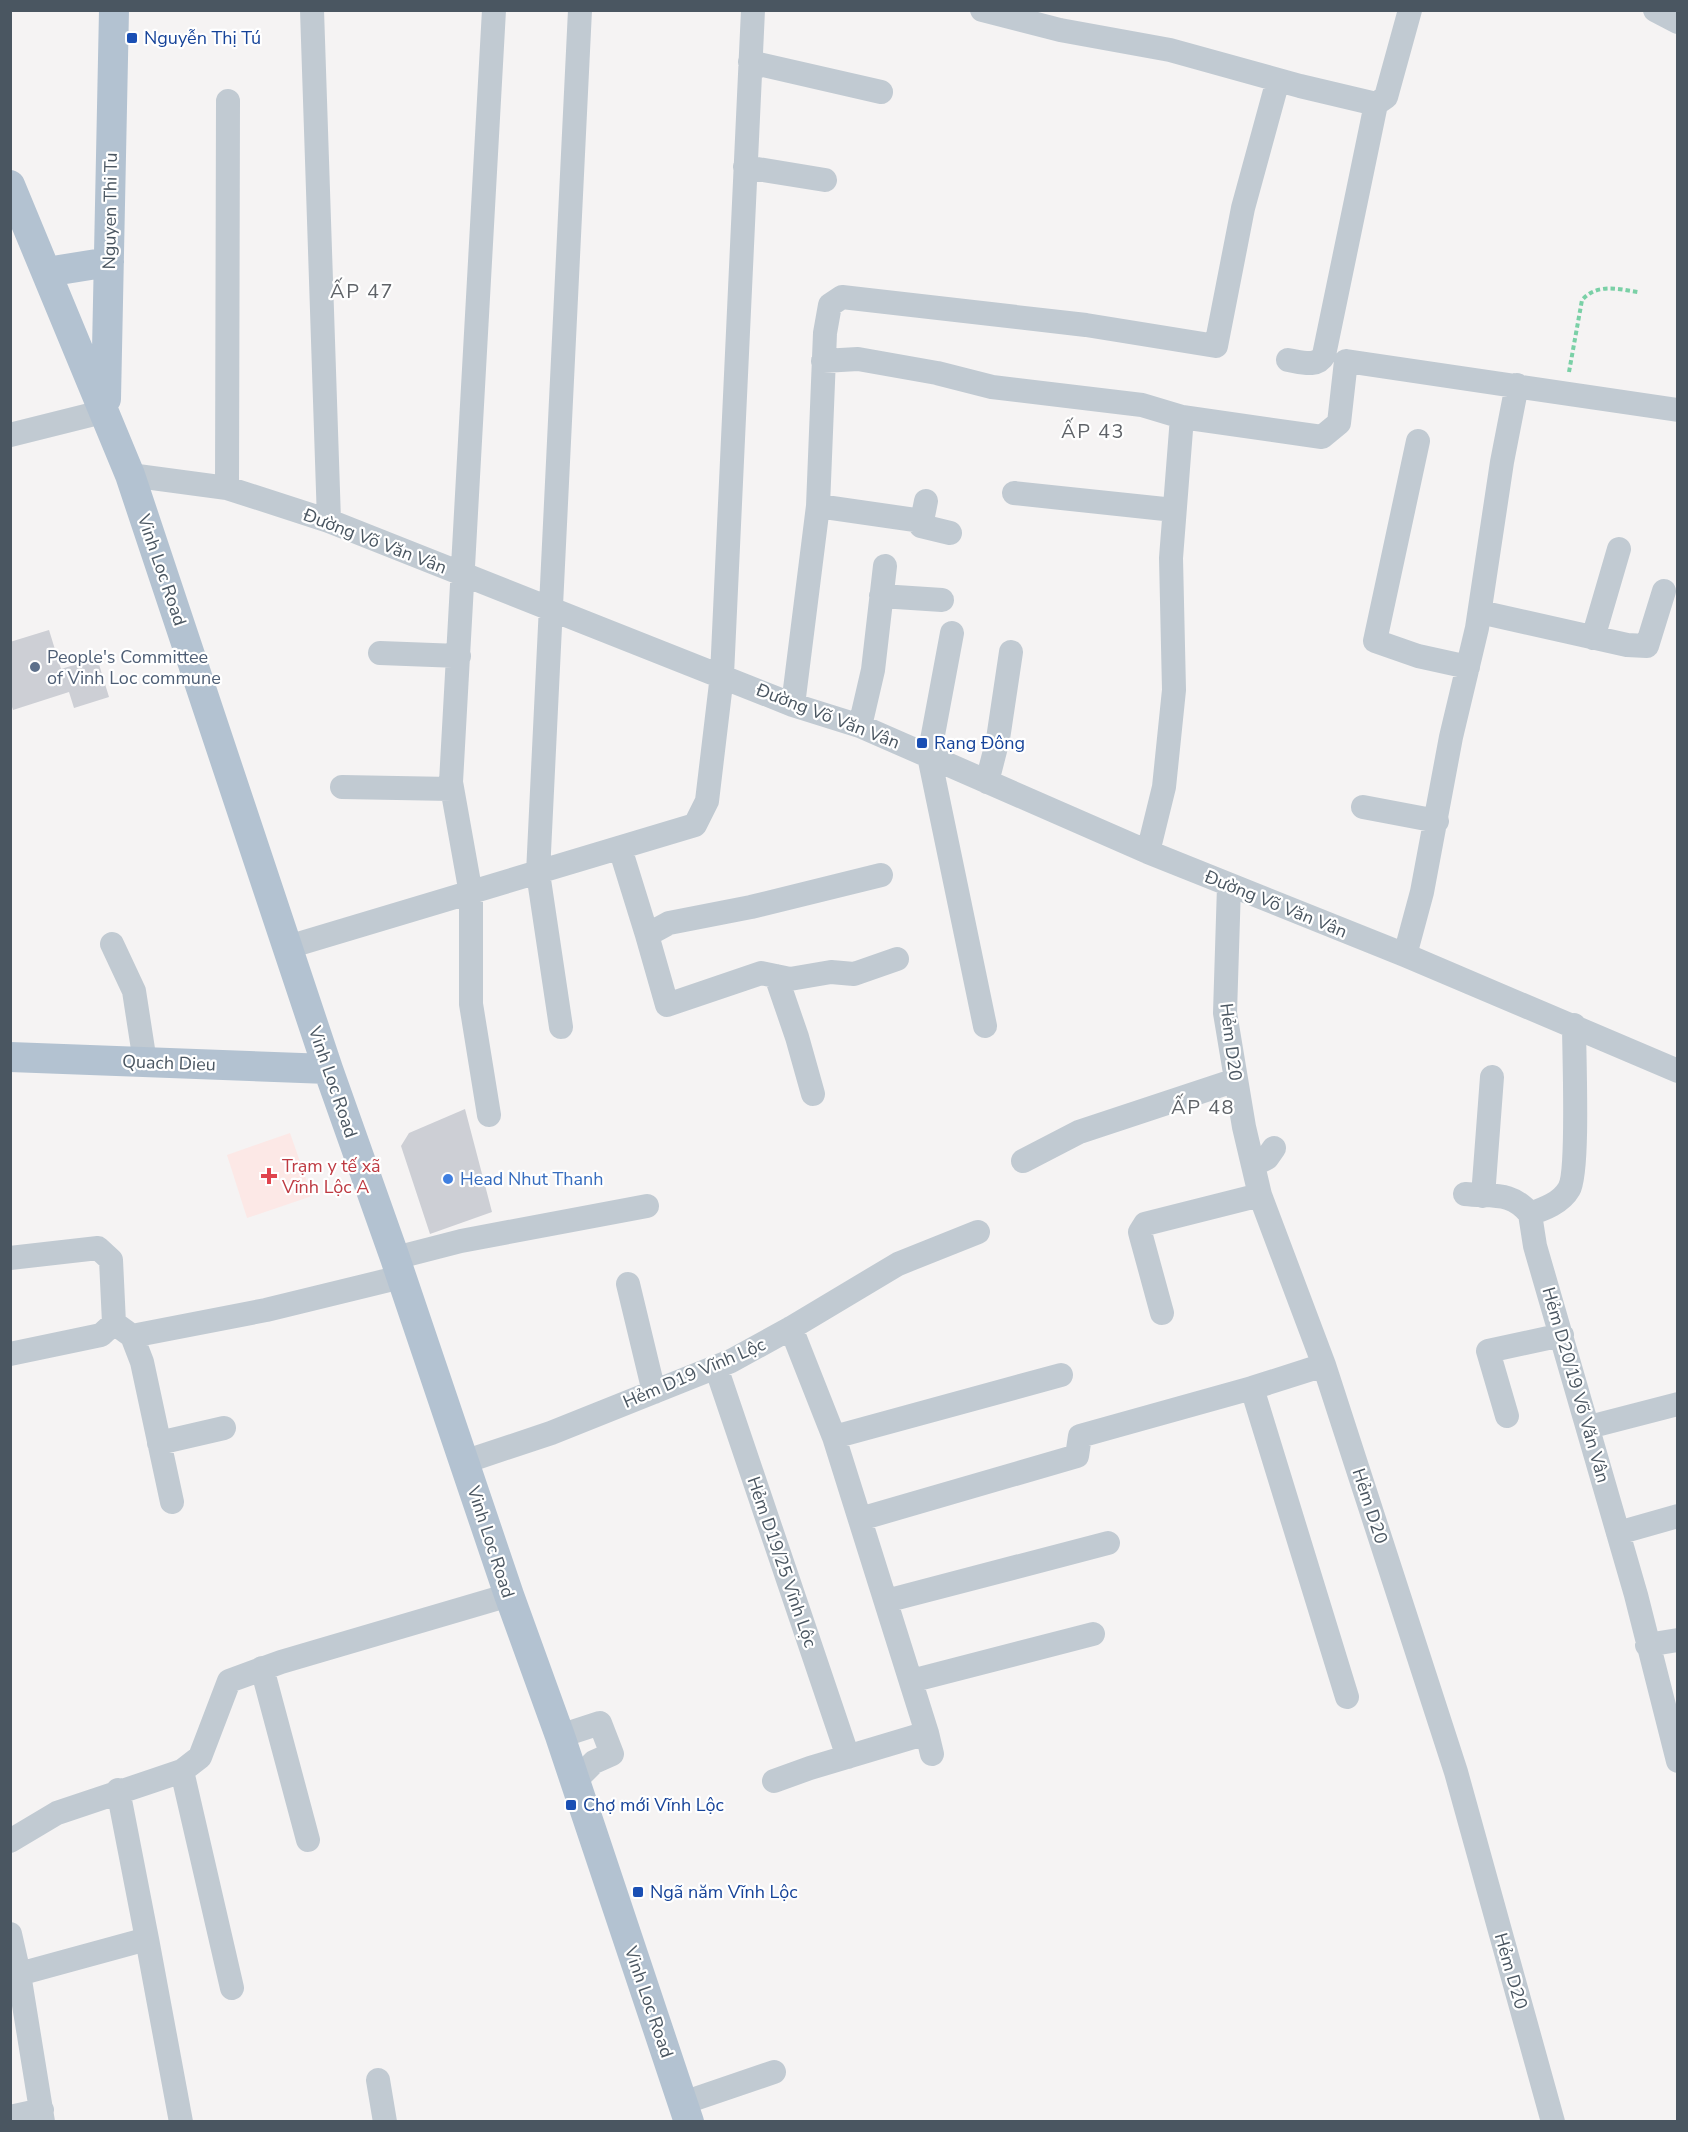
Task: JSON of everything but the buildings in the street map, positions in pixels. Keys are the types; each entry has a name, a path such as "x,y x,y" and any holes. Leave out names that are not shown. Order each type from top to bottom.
{"main road":[{"name":"Nguyen Thi Tu","path":"106,411 114,10"},
{"name":"Vinh Loc Road","path":"10,185 106,411 130,475 328,1069 509,1595 560,1736 686,2112"},
{"path":"47,272 109,262"},
{"name":"Quach Dieu","path":"10,1057 328,1069"}],"street":[{"path":"312,10 329,522"},
{"path":"489,1115 471,1004 471,894 452,789 494,10"},
{"path":"561,1027 538,873 580,10"},
{"path":"288,947 471,894 694,825 707,801 722,675 753,10"},
{"path":"982,10 1060,30 1170,50 1376,104"},
{"path":"1288,360 1315,364 1320,362 1324,355 1376,104 1386,97 1410,10"},
{"path":"1655,10 1677,22"},
{"path":"750,62 881,92"},
{"path":"793,705 818,506 824,361 830,305 842,297 1086,325 1216,346 1243,208 1278,80"},
{"path":"227,488 228,101"},
{"path":"745,167 825,180"},
{"path":"824,361 858,360 937,372 992,387 1142,405 1182,417 1322,437 1339,423 1346,362 1677,410"},
{"path":"1405,954 1422,892 1451,737 1480,612 1488,544 1517,385"},
{"path":"10,435 106,411"},
{"path":"1148,852 1164,787 1174,690 1171,558 1182,417"},
{"path":"1418,441 1375,641 1418,656 1468,666"},
{"name":"Đường Võ Văn Vân","path":"130,475 227,488 329,522 549,610 722,675 793,705 860,726 1148,852 1405,954 1677,1071"},
{"path":"1014,494 1174,510"},
{"path":"818,506 924,511 921,526 950,533"},
{"path":"1593,638 1619,549"},
{"path":"860,726 873,670 885,566"},
{"path":"1480,612 1593,638 1647,646 1664,591"},
{"path":"881,596 942,600"},
{"path":"952,633 929,756 985,1026"},
{"path":"987,782 998,739 1011,652"},
{"path":"380,653 459,656"},
{"path":"342,787 452,789"},
{"path":"1363,807 1437,821"},
{"path":"620,848 667,1005 761,973 790,979 831,972 854,974 897,959"},
{"path":"646,934 669,923 751,907 881,875"},
{"name":"Hẻm D20","path":"1229,886 1225,1013 1244,1127 1265,1157 1260,1196 1324,1365 1456,1772 1553,2121"},
{"path":"112,944 134,991 145,1062"},
{"path":"776,976 797,1036 813,1094"},
{"path":"1492,1077 1474,1195 1519,1200 1530,1214 1561,1199 1570,1187 1574,1154 1574,1025"},
{"path":"1023,1161 1079,1132 1236,1080"},
{"path":"1162,1313 1141,1236 1142,1227 1145,1224 1260,1196"},
{"path":"10,1354 62,1346 123,1329 266,1310 398,1268 461,1241 647,1206"},
{"name":"Hẻm D20/19 Võ Văn Vân","path":"1530,1214 1535,1246 1589,1427 1677,1761"},
{"name":"Hẻm D19 Vĩnh Lộc","path":"464,1462 551,1433 716,1367 792,1328 898,1264 978,1232"},
{"path":"10,1258 98,1248 111,1260 123,1329 141,1362 172,1502"},
{"path":"628,1284 638,1336 654,1392"},
{"path":"774,1781 848,1756 929,1743 834,1437 792,1328"},
{"path":"1507,1416 1488,1351 1562,1335"},
{"path":"860,1519 1077,1456 1080,1436 1252,1388 1324,1365"},
{"name":"Hẻm D19/25 Vĩnh Lộc","path":"716,1367 848,1756"},
{"path":"834,1437 1061,1375"},
{"path":"1252,1388 1347,1697"},
{"path":"1589,1427 1677,1404"},
{"path":"159,1443 224,1428"},
{"path":"1618,1533 1677,1516"},
{"path":"886,1601 1108,1543"},
{"path":"10,1841 57,1814 118,1790 182,1771 200,1757 229,1681 262,1668 509,1595"},
{"path":"911,1681 1093,1634"},
{"path":"1647,1645 1677,1640"},
{"path":"262,1668 308,1840"},
{"path":"560,1736 600,1723 612,1754 594,1762 574,1782"},
{"path":"182,1771 232,1988"},
{"path":"118,1790 181,2121"},
{"path":"10,1934 19,1974 42,2116 10,2117"},
{"path":"19,1974 147,1939"},
{"path":"686,2112 774,2072"},
{"path":"378,2080 385,2121"}],"path":[{"path":"1563,393 1582,300 1589,291 1609,288 1638,292"}],"shaded area":[{"name":"Trạm y tế xã Vĩnh Lộc A","path":"290,1133 312,1196 247,1218 227,1155"}],"place":[{"name":"Nguyễn Thị Tú","path":"132,38"},
{"name":"People's Committee of Vinh Loc commune","path":"35,667"},
{"name":"Rạng Đông","path":"922,743"},
{"name":"Trạm y tế xã Vĩnh Lộc A","path":"269,1176"},
{"name":"Head Nhut Thanh","path":"448,1179"},
{"name":"Chợ mới Vĩnh Lộc","path":"571,1805"},
{"name":"Ngã năm Vĩnh Lộc","path":"638,1892"}],"district":[{"name":"ẤP 47","path":"362,291"},
{"name":"ẤP 43","path":"1093,431"},
{"name":"ẤP 48","path":"1203,1107"}]}
